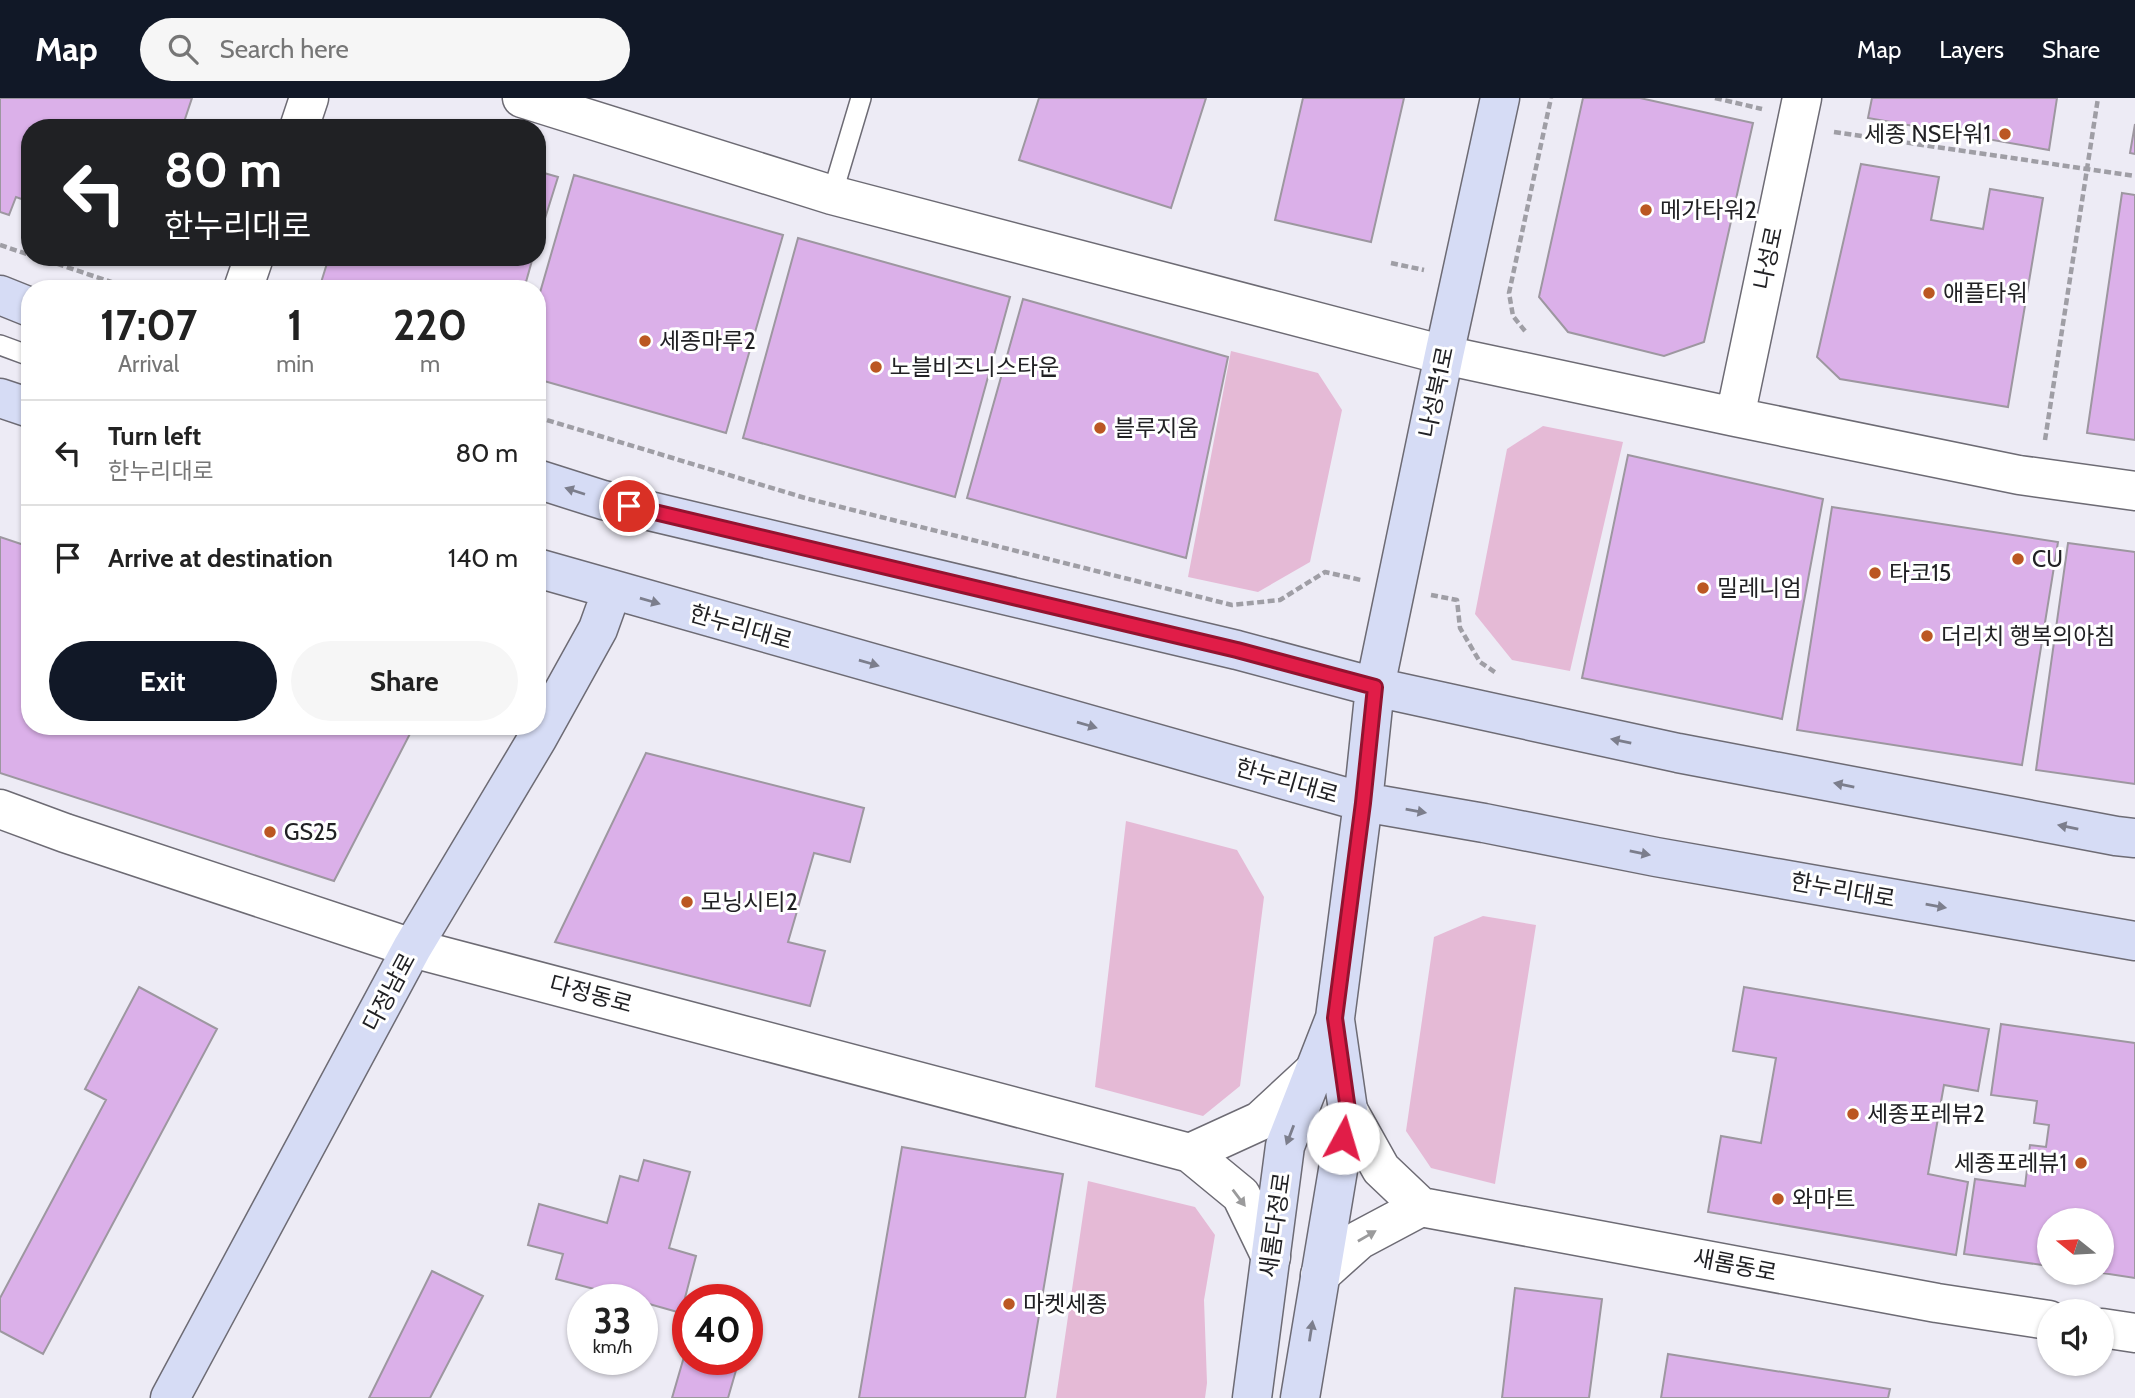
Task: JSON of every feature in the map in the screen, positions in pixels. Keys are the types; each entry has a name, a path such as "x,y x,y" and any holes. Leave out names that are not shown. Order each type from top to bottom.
{"street":[{"path":"302,119 309,98"},
{"path":"522,98 832,195 1444,355 1735,418 2019,475 2135,491"},
{"name":"나성북1로","path":"1375,687 1500,98"},
{"name":"나성로","path":"1735,418 1802,98"},
{"path":"0,295 21,303"},
{"path":"0,398 21,405"},
{"path":"546,482 603,500 1223,646 1375,687 1678,753 2135,838"},
{"name":"한누리대로","path":"546,571 1363,803 2135,941"},
{"name":"다정남로","path":"546,722 598,629 612,590"},
{"name":"새롬다정로","path":"1252,1398 1285,1146 1335,1018 1375,687"},
{"name":"다정남로","path":"170,1398 412,948 538,735"},
{"name":"다정동로","path":"0,809 412,948 1190,1153"},
{"name":"새롬다정로","path":"1300,1398 1348,1110 1335,1018"},
{"path":"1271,1257 1241,1195 1190,1153 1260,1121 1314,1071"},
{"path":"1320,1275 1359,1240 1421,1207 1381,1169 1348,1110"},
{"name":"새롬동로","path":"1421,1207 1937,1303 2037,1318"},
{"path":"2114,1330 2135,1333"}],"lane":[{"path":"832,195 861,98"},
{"path":"0,345 21,353"}],"path":[{"path":"1525,331 1513,316 1508,293 1551,98"},
{"path":"1715,98 1766,110"},
{"path":"2045,441 2098,98"},
{"path":"1830,132 2135,176"},
{"path":"0,245 21,252"},
{"path":"64,266 105,280"},
{"path":"546,420 805,498 1232,605 1280,600 1325,572"}],"shaded area":[{"path":"1231,351 1318,373 1342,410 1310,562 1258,592 1188,577"},
{"path":"1543,426 1623,442 1570,671 1512,660 1475,614 1507,449"},
{"path":"1126,821 1237,850 1264,897 1240,1086 1203,1116 1095,1087"},
{"path":"1483,916 1536,925 1495,1184 1431,1168 1406,1131 1434,937"},
{"path":"1088,1181 1195,1207 1215,1235 1204,1300 1207,1383 1205,1398 1056,1398"}],"building":[{"path":"0,98 192,98 185,119 21,119 21,199 16,197 9,215 0,212"},
{"path":"1039,98 1206,98 1171,208 1019,160"},
{"path":"1303,98 1404,98 1371,242 1275,220"},
{"name":"메가타워2","path":"1583,98 1640,98 1753,123 1704,342 1664,356 1568,332 1539,297"},
{"name":"세종 NS타워1","path":"1872,98 2057,98 2049,150 1868,118"},
{"path":"2135,124 2135,154 2130,153"},
{"name":"애플타워","path":"1861,164 1939,177 1931,220 1983,229 1990,189 2043,198 2008,407 1840,379 1817,357"},
{"path":"546,174 558,177 546,215"},
{"name":"세종마루2","path":"574,175 783,235 726,433 546,382 546,280 544,280"},
{"path":"2122,193 2135,195 2135,440 2087,433"},
{"name":"노블비즈니스타운","path":"798,238 1010,297 955,497 743,438"},
{"path":"326,266 530,266 527,280 322,280"},
{"name":"블루지움","path":"1023,299 1228,357 1186,558 967,498"},
{"name":"밀레니엄","path":"1628,455 1823,499 1782,719 1582,678"},
{"name":"더리치 행복의아침","path":"1832,507 2058,542 2022,765 1797,730"},
{"path":"0,537 21,544 21,735 409,735 334,881 0,773"},
{"path":"2068,543 2135,552 2135,784 2036,770"},
{"name":"모닝시티2","path":"646,753 864,808 850,862 814,853 788,942 825,951 810,1006 555,942"},
{"path":"139,987 217,1029 43,1354 0,1331 0,1298 106,1100 85,1089"},
{"name":"세종포레뷰2","path":"1744,987 1989,1029 1978,1091 1944,1085 1928,1174 1968,1182 1956,1255 1708,1212 1721,1136 1761,1143 1776,1058 1733,1051"},
{"name":"세종포레뷰1","path":"2001,1024 2135,1043 2135,1278 2114,1275 2114,1208 2037,1208 2037,1264 1964,1254 1975,1179 2025,1186 2030,1145 2046,1147 2049,1125 2034,1123 2037,1101 1991,1095"},
{"path":"902,1147 1063,1174 1025,1398 859,1398"},
{"path":"644,1160 690,1172 669,1248 696,1256 689,1284 672,1284 672,1310 658,1307 658,1284 575,1284 556,1279 563,1254 528,1245 539,1204 607,1223 620,1176 638,1181"},
{"path":"432,1271 483,1296 430,1398 369,1398"},
{"path":"1515,1288 1602,1299 1589,1398 1502,1398"},
{"path":"1668,1354 1890,1389 1888,1398 1661,1398"},
{"path":"679,1375 735,1375 728,1398 672,1398"}],"place":[{"name":"세종 NS타워1","path":"2005,134"},
{"name":"메가타워2","path":"1646,210"},
{"name":"애플타워","path":"1929,293"},
{"name":"세종마루2","path":"645,341"},
{"name":"노블비즈니스타운","path":"876,367"},
{"name":"블루지움","path":"1100,428"},
{"name":"CU","path":"2018,559"},
{"name":"타코15","path":"1875,573"},
{"name":"밀레니엄","path":"1703,588"},
{"name":"더리치 행복의아침","path":"1927,636"},
{"name":"GS25","path":"270,832"},
{"name":"모닝시티2","path":"687,902"},
{"name":"세종포레뷰2","path":"1853,1114"},
{"name":"세종포레뷰1","path":"2081,1163"},
{"name":"와마트","path":"1778,1199"},
{"name":"마켓세종","path":"1009,1304"}],"route":[{"path":"629,506 1237,650 1375,687 1335,1018 1348,1110 1343,1138"}]}
